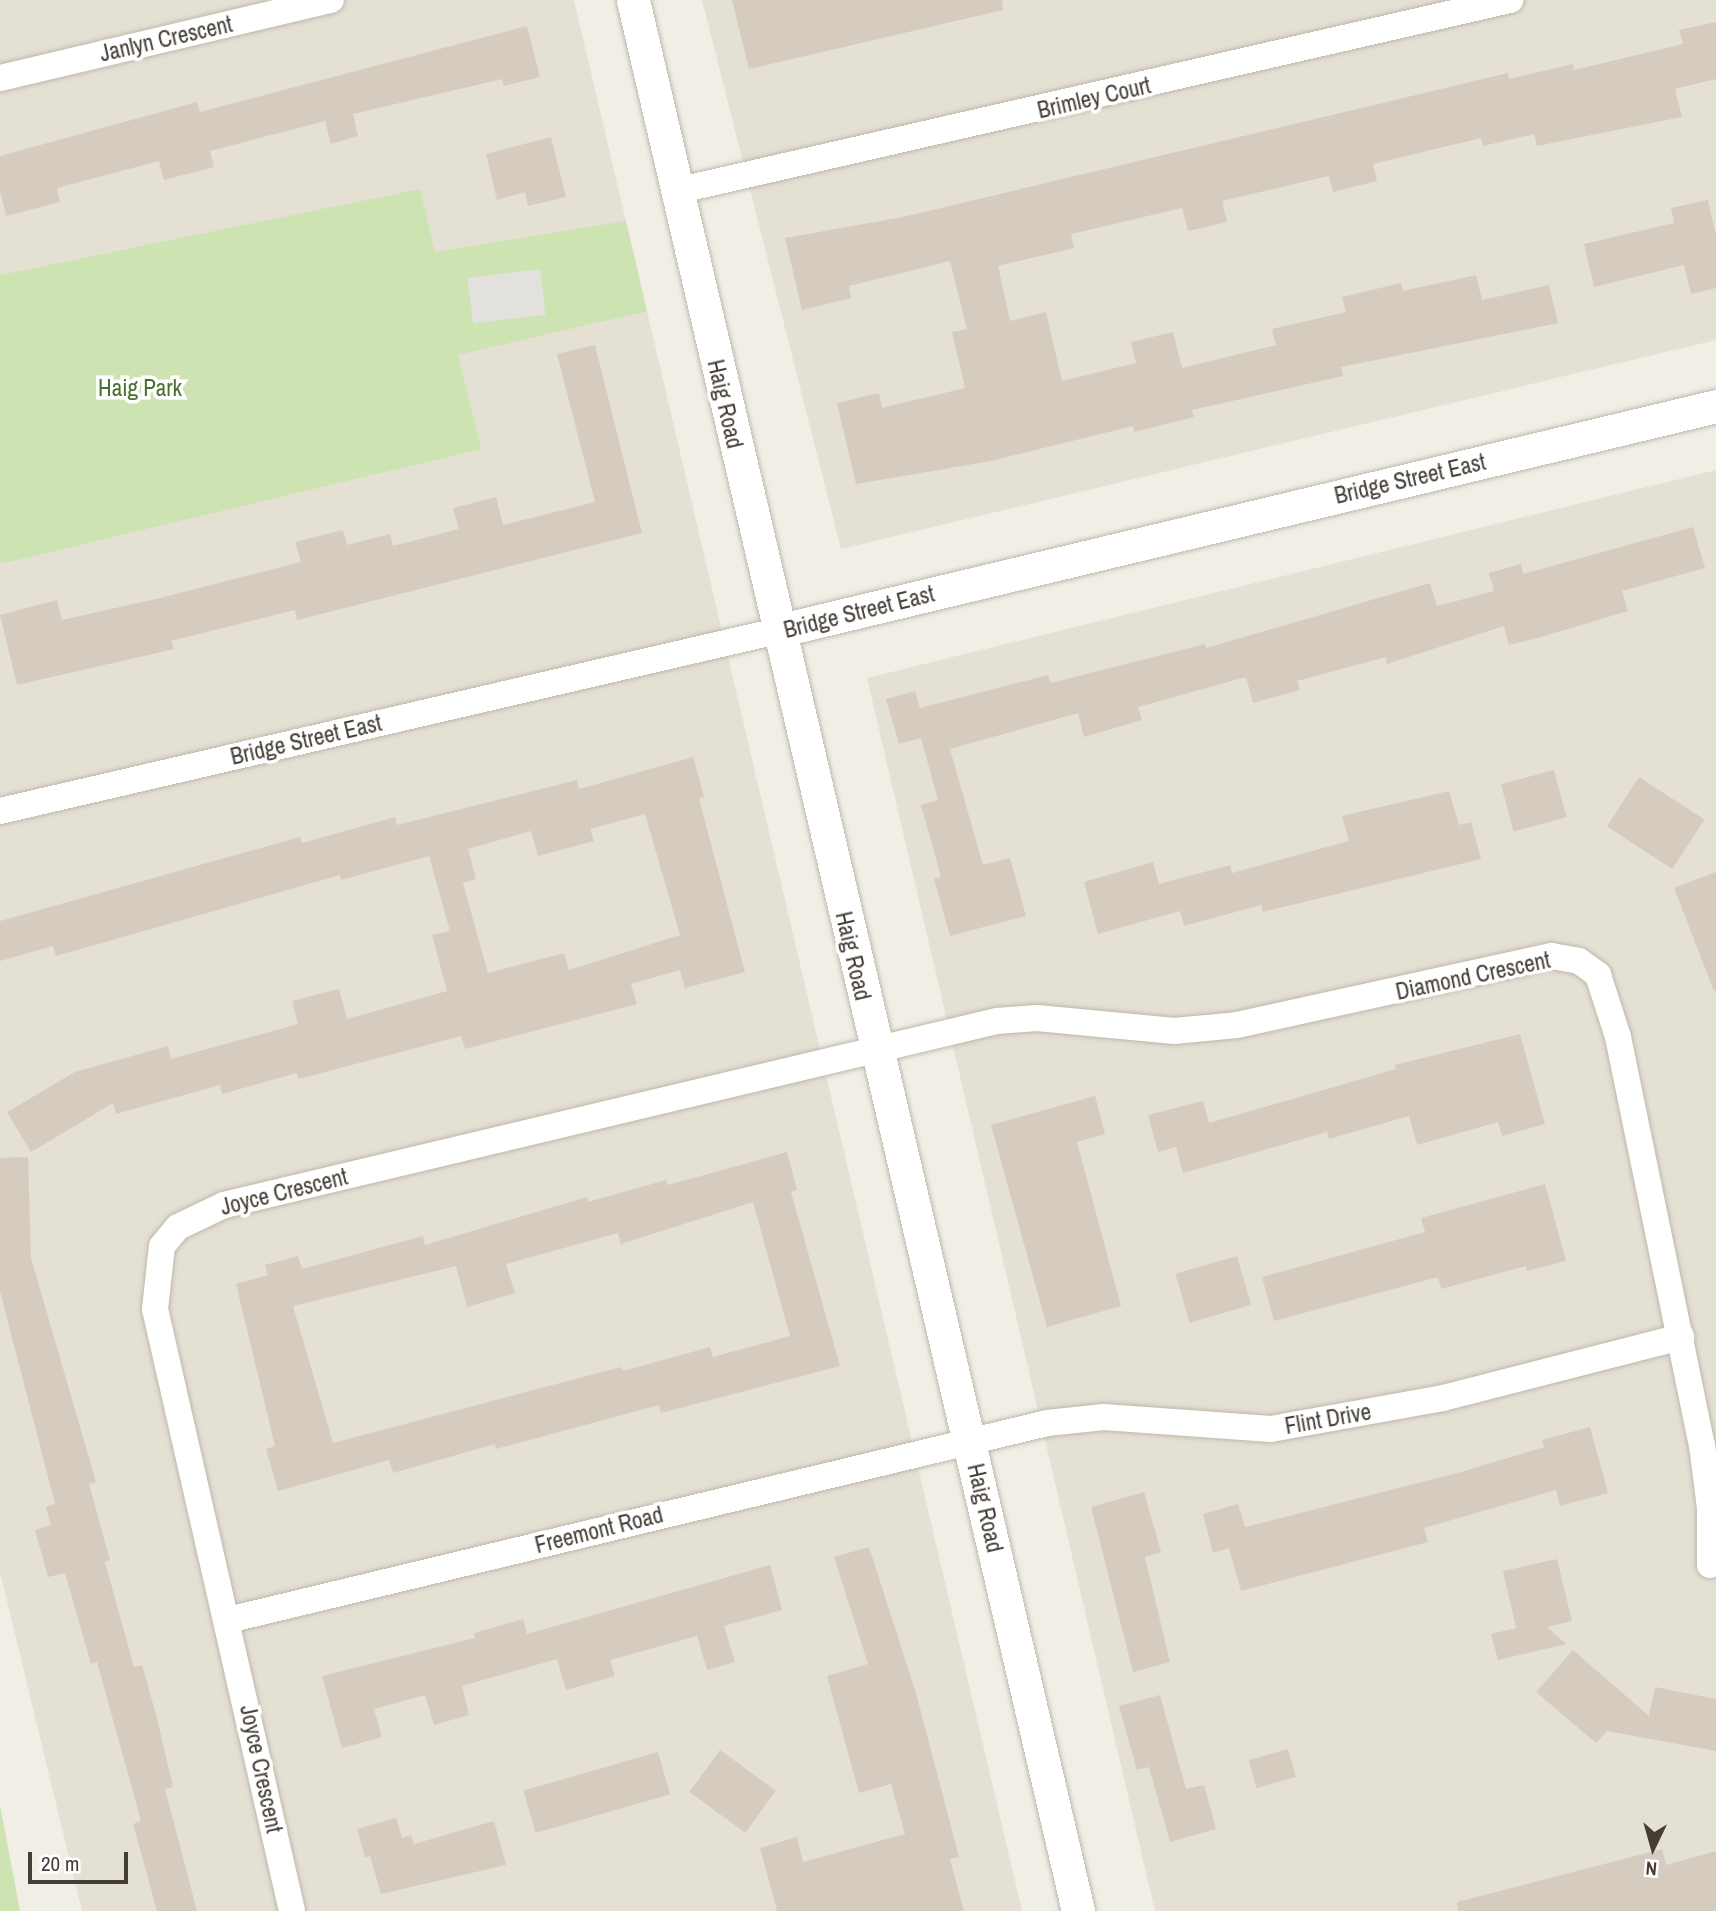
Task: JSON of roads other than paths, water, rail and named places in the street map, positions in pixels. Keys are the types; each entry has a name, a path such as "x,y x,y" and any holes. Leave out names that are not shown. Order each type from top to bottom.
{"street":[{"name":"Janlyn Crescent","path":"0,78 331,0"},
{"name":"Haig Road","path":"633,0 874,1048 970,1440 1078,1911"},
{"name":"Brimley Court","path":"676,191 1510,0"},
{"name":"Bridge Street East","path":"0,811 777,631 1716,406"},
{"name":"Diamond Crescent","path":"874,1048 997,1021 1037,1018 1174,1031 1237,1025 1552,956 1578,961 1598,975 1618,1037 1681,1337 1709,1495 1710,1565"},
{"name":"Joyce Crescent","path":"292,1911 228,1620 155,1309 162,1246 178,1227 224,1205 874,1048"},
{"name":"Flint Drive","path":"970,1440 1047,1423 1104,1417 1271,1429 1443,1398 1681,1337"},
{"name":"Freemont Road","path":"228,1620 970,1440"}],"park label":[{"name":"Haig Park","path":"140,388"}]}
